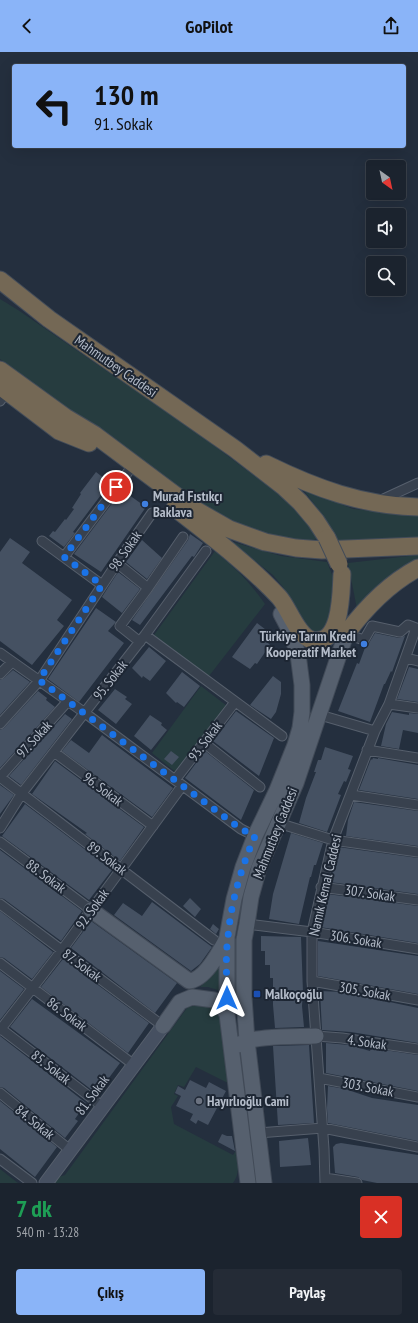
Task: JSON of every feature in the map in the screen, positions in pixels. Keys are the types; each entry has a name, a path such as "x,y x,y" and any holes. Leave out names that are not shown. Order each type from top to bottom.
{"highway":[{"name":"Mahmutbey Caddesi","path":"0,280 49,319 235,449"},
{"path":"0,292 49,319"},
{"path":"0,370 65,417 95,435 214,522 246,536 265,542 296,548 322,550 418,546"},
{"path":"2,393 59,431 89,442"},
{"path":"65,417 89,442 200,527 257,576 281,599 298,627 305,636 311,640 324,638 330,634 334,628 341,601 341,569"},
{"path":"235,449 320,488 349,498 374,503 418,507"},
{"path":"235,449 284,487 300,502 327,538 341,569 347,602 346,634"},
{"path":"128,472 152,477"},
{"path":"346,634 382,593 396,581 418,568"}],"main road":[{"name":"Mahmutbey Caddesi","path":"244,1180 221,939 243,867 295,745 300,728 302,712 302,686 298,654 290,631 277,606 257,576"},
{"name":"Mahmutbey Caddesi","path":"264,1183 247,1041 244,997 244,940 259,868 296,783 346,634"},
{"path":"91,910 190,981 194,981 199,978 207,969 221,939"},
{"path":"163,1026 180,1002 192,997 214,1000 220,1004 227,1014"},
{"path":"232,1053 236,1046 247,1041 263,1038 316,1036"}],"street":[{"path":"64,557 128,472"},
{"path":"374,503 418,483"},
{"name":"98. Sokak","path":"0,724 39,680 152,513"},
{"path":"183,537 120,626 142,639 235,702 282,736"},
{"path":"42,541 102,585"},
{"name":"95. Sokak","path":"0,828 22,793 142,639 206,551"},
{"path":"117,563 148,588"},
{"path":"346,634 364,640 372,626 400,632 408,625 417,628"},
{"name":"Namık Kemal Caddesi","path":"325,1180 323,1128 312,981 312,932 333,840 374,731 389,704 417,628"},
{"path":"0,653 68,701 241,829 255,836"},
{"path":"406,658 418,661"},
{"path":"0,674 12,662"},
{"name":"97. Sokak","path":"0,777 68,701"},
{"name":"93. Sokak","path":"178,783 203,742 235,702"},
{"path":"389,704 418,708"},
{"path":"320,715 374,731"},
{"path":"203,742 260,787"},
{"path":"367,750 418,758"},
{"name":"96. Sokak","path":"54,752 153,826"},
{"name":"89. Sokak","path":"0,777 122,870 221,939"},
{"name":"92. Sokak","path":"0,1029 122,870 153,826 178,783"},
{"path":"351,795 418,805"},
{"path":"278,824 333,840 418,852"},
{"name":"88. Sokak","path":"0,842 91,910"},
{"name":"307. Sokak","path":"322,887 418,900"},
{"name":"87. Sokak","path":"0,904 163,1026"},
{"name":"306. Sokak","path":"247,924 312,932 418,949"},
{"name":"86. Sokak","path":"0,964 134,1065"},
{"name":"305. Sokak","path":"312,981 418,1000"},
{"name":"81. Sokak","path":"46,1183 163,1026"},
{"name":"85. Sokak","path":"0,1029 103,1107"},
{"name":"4. Sokak","path":"316,1036 342,1038 418,1049"},
{"name":"303. Sokak","path":"319,1078 418,1097"},
{"name":"84. Sokak","path":"0,1093 70,1150"},
{"path":"258,1133 323,1128 418,1147"},
{"path":"0,1159 32,1183"},
{"path":"325,1180 357,1183"}],"green space":[{"path":"0,299 200,435 284,498 305,519 317,539 292,540 264,536 237,526 226,520 141,463 0,359"},
{"path":"302,488 353,509 418,515 418,542 340,543 318,509"},
{"path":"229,541 281,556 327,562 333,577 337,599 331,626 317,633 307,629 283,587 273,575"},
{"path":"215,551 242,576 265,604 209,676 154,635"},
{"path":"418,555 418,562 357,609 348,563"},
{"path":"201,686 227,706 177,773 152,753"},
{"path":"220,961 221,991 208,987 200,987 207,980"},
{"path":"204,1003 220,1011 230,1084 196,1067 184,1087 178,1085 174,1094 178,1096 171,1107 174,1124 233,1155 235,1152 237,1153 238,1172 233,1183 54,1183 59,1177 65,1175 187,1008 191,1005"},
{"path":"0,1169 18,1183 0,1183"}],"building":[{"path":"96,472 110,483 73,532 75,533 64,547 49,536 53,531 55,532 65,519 66,520 74,509 72,508 81,494 80,493"},
{"path":"122,490 146,507 101,572 74,554"},
{"path":"190,534 203,543 194,557 192,556 140,625 132,620 188,540"},
{"path":"10,538 30,552 22,563 72,600 57,620 64,626 32,665 0,641 0,552"},
{"path":"142,540 162,558 147,579 126,562"},
{"path":"118,572 140,589 122,613 102,597"},
{"path":"96,608 116,622 108,631 124,643 79,702 48,679"},
{"path":"257,623 274,636 268,643 270,645 257,664 255,663 250,669 232,657"},
{"path":"375,633 399,638 405,636 392,672 391,671 384,684 370,722 338,711 357,663 359,664 366,645"},
{"path":"149,647 166,661 150,681 143,676 142,678 132,668"},
{"path":"409,667 418,669 418,702 397,699"},
{"path":"13,670 30,682 0,715 0,680"},
{"path":"182,672 200,686 184,707 177,702 176,703 166,693"},
{"path":"273,676 281,682 281,694 276,712 271,719 250,705"},
{"path":"115,689 127,697 125,699 132,704 116,724 98,710"},
{"path":"38,691 55,707 0,768 0,730 4,728"},
{"path":"236,711 274,738 259,776 213,741"},
{"path":"392,712 409,715 409,713 418,714 418,733 403,730 399,749 381,746 386,724"},
{"path":"65,714 72,719 21,785 9,776"},
{"path":"150,715 162,723 161,725 167,730 151,750 134,736"},
{"path":"102,735 173,788 152,817 62,751 71,740 89,753"},
{"path":"325,747 353,756 348,769 351,770 346,782 344,781 338,794 341,795 327,832 299,823 306,798 316,772 314,772 318,760 321,760"},
{"path":"171,751 179,757 172,765 164,759"},
{"path":"205,751 254,790 241,820 185,778"},
{"path":"373,758 418,765 418,799 359,790 371,759 372,760"},
{"path":"55,761 144,827 120,861 85,834 87,833 32,794"},
{"path":"0,785 14,795 0,814"},
{"path":"354,802 418,811 418,846 346,836 348,820"},
{"path":"25,804 112,870 89,900 2,836"},
{"path":"291,833 323,843 316,865 314,865 310,877 299,924 269,919 273,894"},
{"path":"338,847 418,858 418,894 330,882 335,867"},
{"path":"0,850 82,911 61,941 4,899 0,898"},
{"path":"327,894 418,906 418,943 320,927"},
{"path":"190,898 201,909 195,917 183,906"},
{"path":"152,902 212,947 200,964 191,971 114,915 123,903 142,916"},
{"path":"0,911 53,952 32,979 4,958 0,957"},
{"path":"91,921 177,983 155,1013 71,948"},
{"path":"213,924 219,929 216,934 210,929"},
{"path":"261,936 301,937 303,992 302,1006 304,1027 275,1028 273,978 270,978 270,965 265,965 265,951 261,951"},
{"path":"318,941 418,956 418,994 318,976"},
{"path":"63,959 149,1023 128,1053 41,987"},
{"path":"0,971 24,989 0,1020"},
{"path":"320,991 342,992 418,1008 418,1043 351,1032 322,1030"},
{"path":"32,999 120,1063 97,1094 10,1027"},
{"path":"0,1036 86,1103 75,1119 78,1121 65,1138 4,1088 0,1087"},
{"path":"326,1043 349,1045 370,1051 371,1048 418,1055 418,1091 326,1073"},
{"path":"309,1045 314,1123 278,1125 273,1046"},
{"name":"Hayırlıoğlu Cami","path":"190,1080 206,1088 209,1082 226,1091 208,1125 198,1120 196,1124 190,1120 193,1114 176,1106 181,1096 175,1093 178,1086 185,1090"},
{"path":"328,1086 345,1089 372,1098 418,1105 418,1141 328,1123"},
{"path":"0,1101 57,1147 35,1177 0,1149"},
{"path":"222,1134 232,1136 235,1151 218,1142"},
{"path":"308,1138 311,1165 280,1167 279,1141"},
{"path":"341,1143 418,1155 418,1183 377,1183 362,1180 358,1177 335,1173 333,1147 336,1144"}],"place":[{"name":"Murad Fıstıkçı Baklava","path":"145,504"},
{"name":"Türkiye Tarım Kredi Kooperatif Market","path":"364,644"},
{"name":"Malkoçoğlu","path":"257,994"},
{"name":"Hayırlıoğlu Cami","path":"199,1101"}],"route":[{"path":"116,487 64,557 102,585 39,680 241,829 255,836 243,867 234,899 227,937 227,998"}]}
